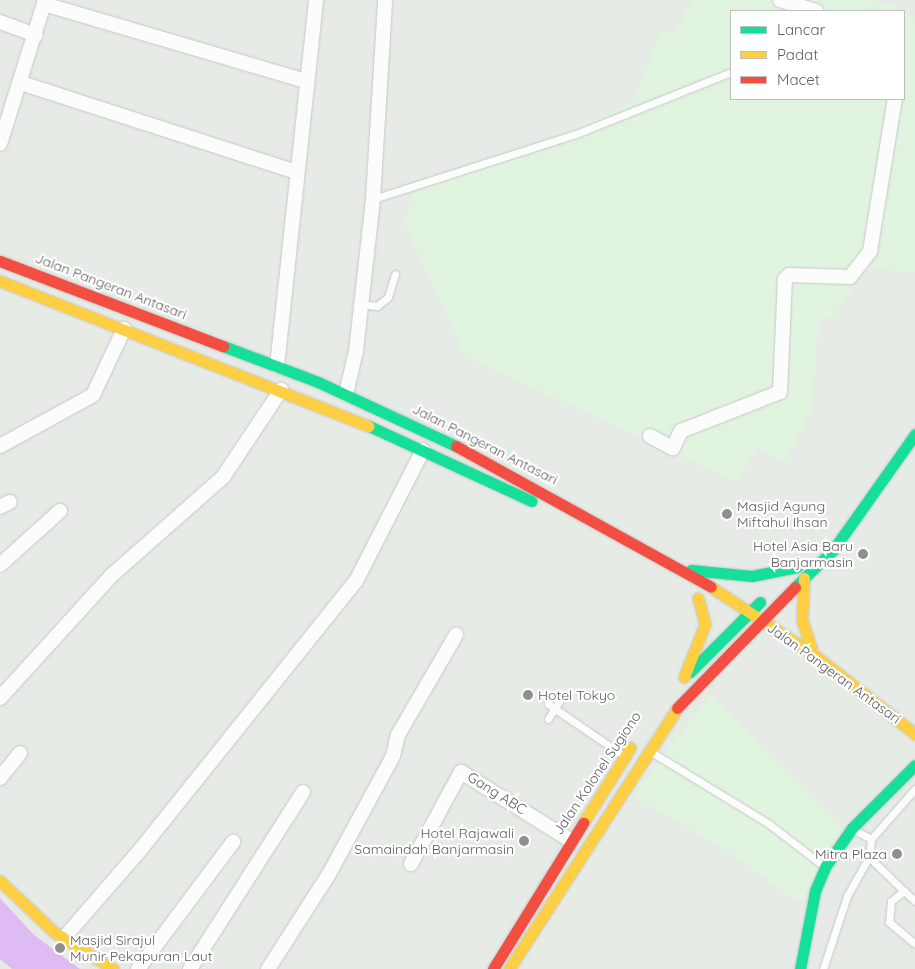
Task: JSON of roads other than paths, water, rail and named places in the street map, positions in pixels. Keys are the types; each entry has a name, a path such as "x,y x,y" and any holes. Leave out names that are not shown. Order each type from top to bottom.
{"main road":[{"name":"Jalan Pangeran Antasari","path":"0,261 346,394 494,464 684,568 813,654 915,734"},
{"path":"3,282 281,390 423,450 524,497 665,577"},
{"path":"212,363 220,344"},
{"path":"674,689 734,620 750,612 796,567 845,530 915,434"},
{"name":"Jalan Kolonel Sugiono","path":"509,969 645,748 689,692 833,550 845,530"},
{"path":"684,568 752,576 796,567"},
{"path":"804,578 802,620 813,654"},
{"path":"684,677 705,624 694,596 714,608"},
{"name":"Jalan Pangeran Antasari","path":"734,620 765,641"},
{"name":"Jalan Kolonel Sugiono","path":"493,969 570,840 637,738"},
{"path":"800,969 815,891 824,867 852,828 915,766"},
{"path":"0,881 63,939 110,968"},
{"path":"545,883 559,890"}],"street":[{"path":"277,366 305,81 316,0"},
{"path":"346,394 356,351 358,304 373,199 385,0"},
{"path":"780,0 813,10"},
{"path":"0,144 21,83 45,2 305,81"},
{"path":"0,22 36,35"},
{"path":"21,83 296,172"},
{"path":"650,436 673,448 681,431 780,392 785,279 789,275 850,277 870,252 895,100"},
{"path":"0,297 3,282"},
{"path":"0,446 94,395 124,329"},
{"path":"0,698 113,574 223,477 281,390"},
{"path":"63,939 141,849 356,581 423,450"},
{"path":"0,565 60,511"},
{"path":"268,969 330,874 393,756 398,735 456,634"},
{"path":"0,778 20,753"},
{"name":"Gang ABC","path":"411,864 461,772 570,840"},
{"path":"190,969 303,792"},
{"path":"138,969 232,842"}],"lane":[{"path":"373,199 576,134 730,72"},
{"path":"358,304 377,306 388,297 395,274"},
{"path":"548,719 561,698"},
{"path":"548,704 625,756"},
{"path":"645,748 769,824 824,867"},
{"path":"823,969 847,896 869,857 871,839 915,789"},
{"path":"852,828 871,839"},
{"path":"869,857 915,901"},
{"path":"904,891 891,901 889,922 915,944"}],"place":[{"name":"Masjid Agung Miftahul Ihsan","path":"727,514"},
{"name":"Hotel Asia Baru Banjarmasin","path":"863,554"},
{"name":"Hotel Tokyo","path":"528,695"},
{"name":"Hotel Rajawali Samaindah Banjarmasin","path":"524,841"},
{"name":"Mitra Plaza","path":"897,854"},
{"name":"Masjid Sirajul Munir Pekapuran Laut","path":"60,948"}]}
